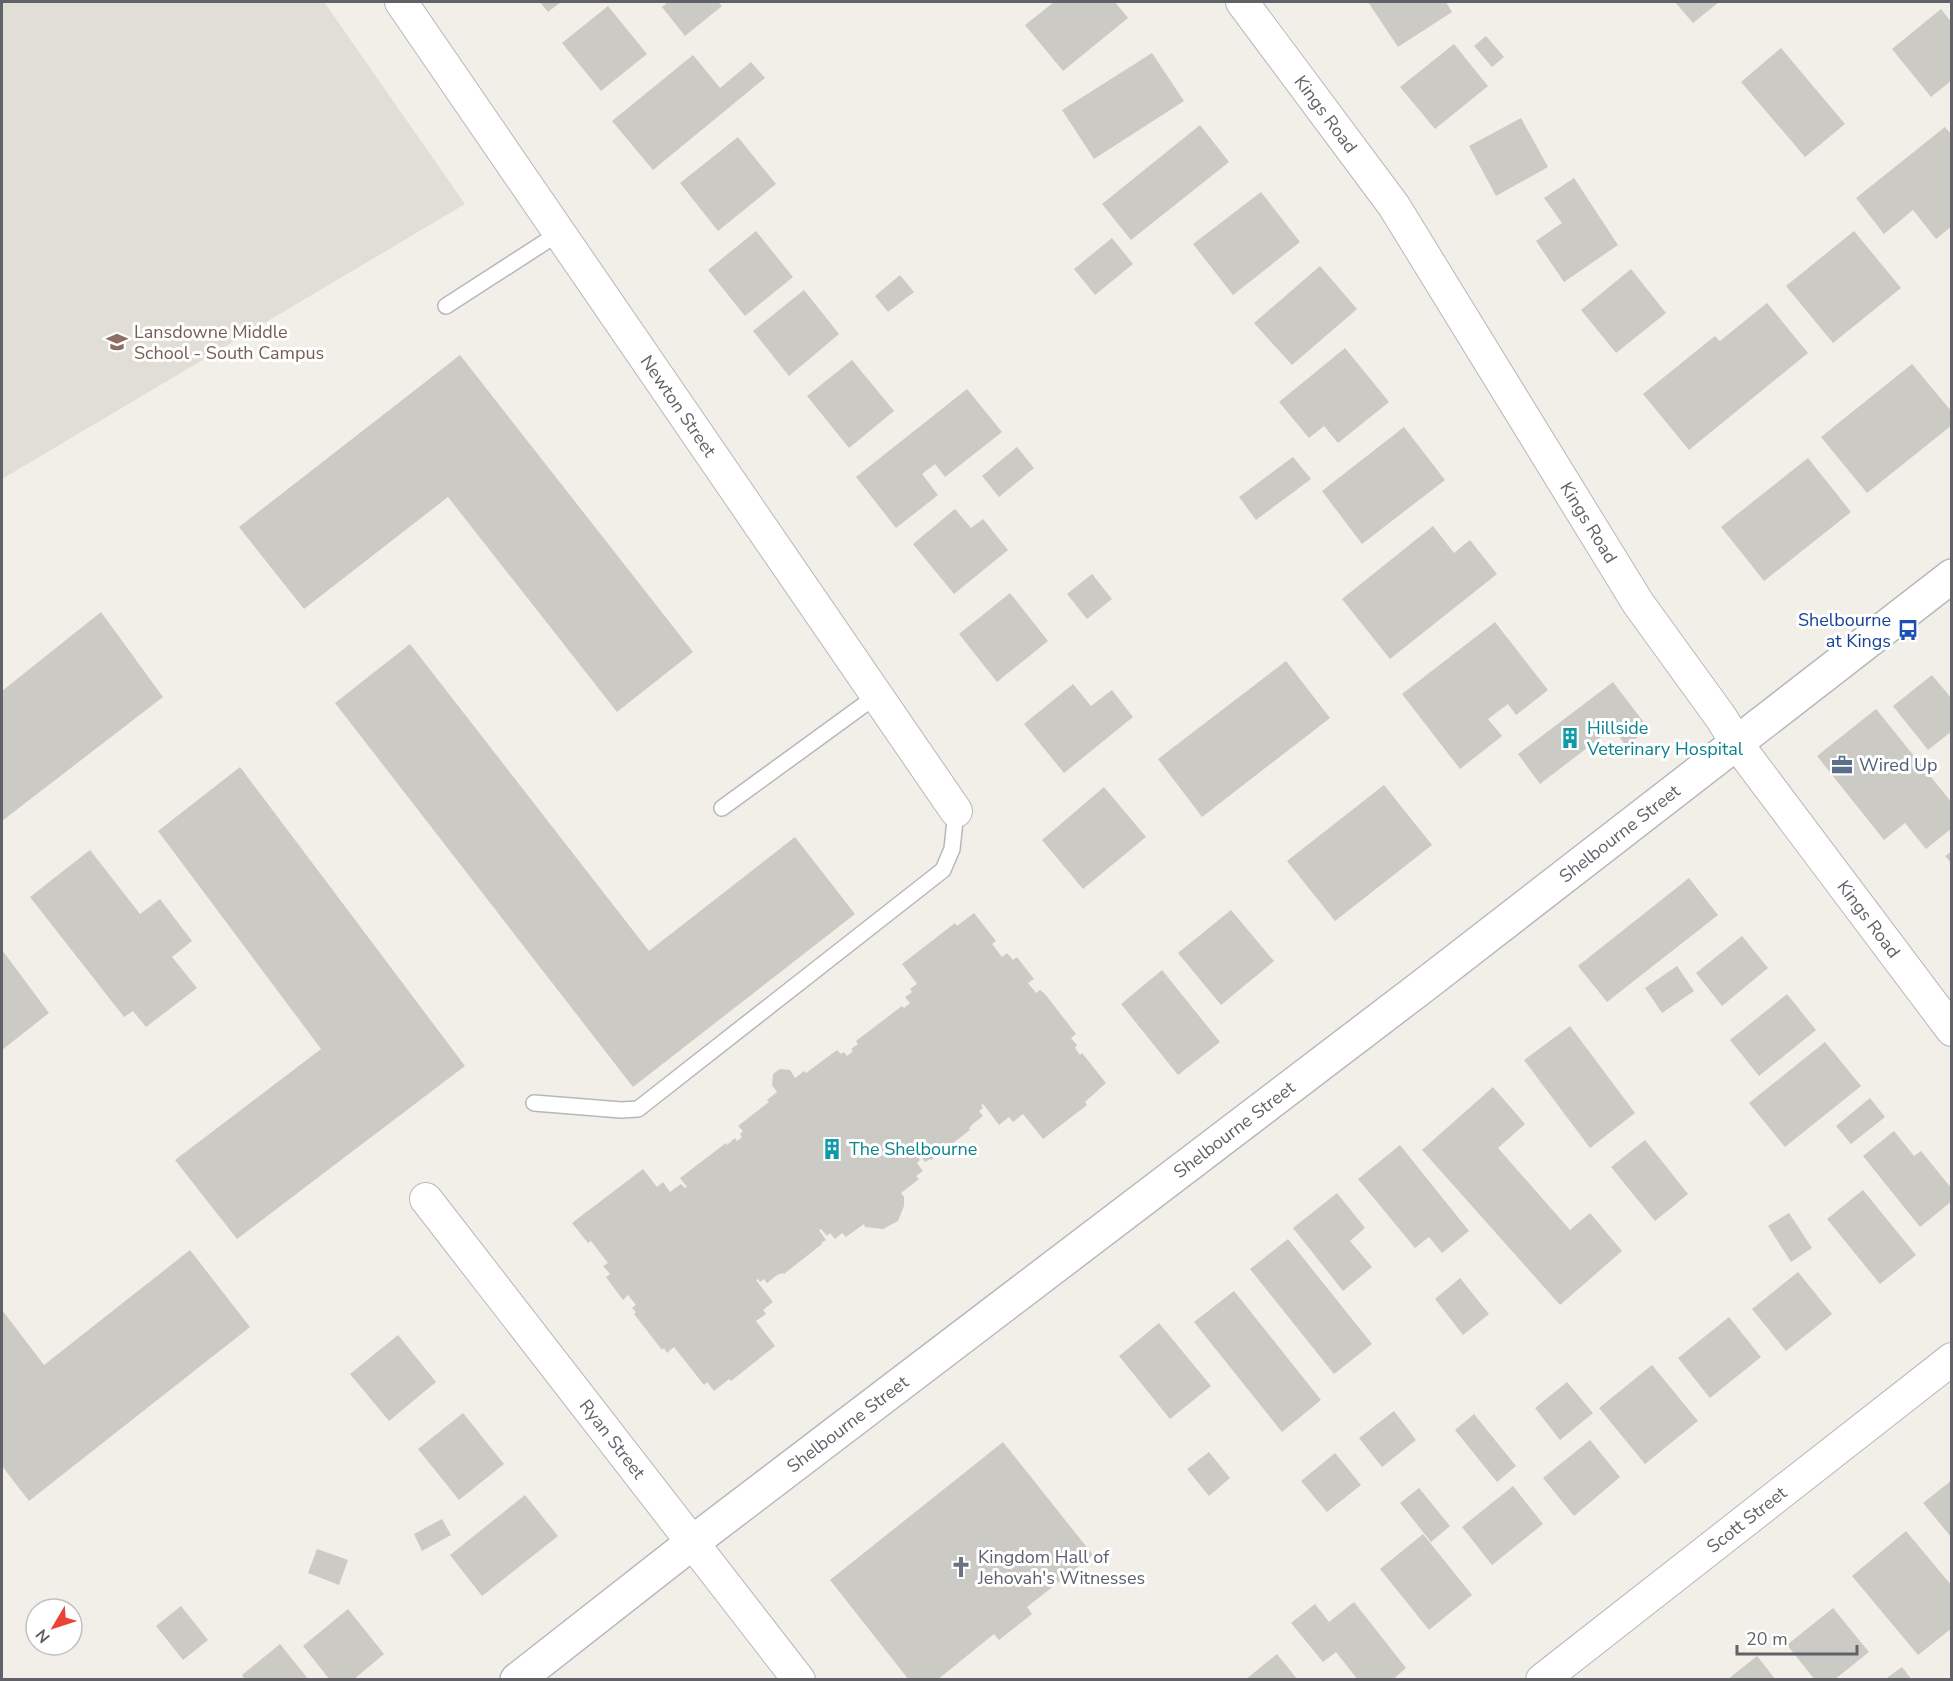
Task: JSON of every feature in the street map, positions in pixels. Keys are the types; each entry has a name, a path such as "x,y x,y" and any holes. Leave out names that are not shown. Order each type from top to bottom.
{"main road":[{"name":"Shelbourne Street","path":"517,1680 693,1542 1269,1104 1952,576"}],"street":[{"name":"Newton Street","path":"401,2 956,811"},
{"name":"Kings Road","path":"1242,2 1394,206 1638,603 1722,719 1737,744 1952,1030"},
{"name":"Ryan Street","path":"426,1199 799,1680"},
{"name":"Scott Street","path":"1542,1680 1952,1359"}],"lane":[{"path":"446,306 559,232"},
{"path":"722,808 876,696"},
{"path":"534,1103 621,1110 638,1109 943,870 952,849 956,811"}],"shaded area":[{"name":"Lansdowne Middle School - South Campus","path":"2,2 324,2 465,204 2,479"}],"building":[{"path":"540,2 561,2 548,12"},
{"path":"668,2 718,2 722,6 685,36 662,7"},
{"path":"1054,2 1115,2 1128,18 1063,71 1025,25"},
{"path":"1368,2 1446,2 1452,12 1398,47"},
{"path":"1675,2 1719,2 1693,23"},
{"path":"608,6 647,54 601,91 562,43"},
{"path":"1941,9 1952,23 1952,80 1931,97 1892,49"},
{"path":"1486,36 1504,57 1492,67 1474,46"},
{"path":"1454,44 1488,86 1435,129 1400,87"},
{"path":"1781,48 1845,124 1805,157 1741,82"},
{"path":"1152,53 1184,101 1094,159 1062,110"},
{"path":"693,55 720,88 751,62 765,78 653,170 612,121"},
{"path":"1521,118 1548,167 1496,196 1469,146"},
{"path":"1200,125 1229,162 1131,240 1102,204"},
{"path":"1945,127 1952,135 1952,226 1936,239 1913,210 1884,234 1856,198"},
{"path":"738,137 776,184 718,231 680,183"},
{"path":"1574,178 1618,245 1564,282 1536,241 1562,223 1544,198"},
{"path":"1261,192 1300,242 1233,295 1193,244"},
{"path":"756,231 793,277 745,316 708,270"},
{"path":"1854,231 1901,288 1833,343 1786,286"},
{"path":"1112,238 1133,264 1095,295 1074,269"},
{"path":"1320,266 1357,309 1292,365 1254,323"},
{"path":"1631,269 1666,313 1616,353 1581,310"},
{"path":"900,275 914,292 888,312 875,296"},
{"path":"804,290 839,334 789,376 753,331"},
{"path":"1767,303 1808,353 1689,450 1643,394 1715,336 1720,341"},
{"path":"1345,348 1389,402 1338,443 1324,426 1309,438 1279,402"},
{"path":"460,355 693,652 617,712 448,497 304,609 239,527"},
{"path":"852,360 894,411 849,448 807,396"},
{"path":"1912,364 1952,412 1952,425 1867,493 1821,437"},
{"path":"967,389 1002,432 945,477 935,464 922,474 938,495 896,528 856,477"},
{"path":"1404,427 1445,480 1362,544 1322,491"},
{"path":"1017,447 1034,468 999,497 982,476"},
{"path":"1293,457 1311,479 1256,520 1239,497"},
{"path":"1808,458 1851,512 1764,581 1721,527"},
{"path":"955,509 971,528 983,519 1008,550 954,594 913,544"},
{"path":"1433,526 1454,553 1470,540 1497,574 1390,659 1342,599"},
{"path":"1092,574 1112,599 1087,619 1067,594"},
{"path":"1010,593 1048,641 997,682 959,634"},
{"path":"101,612 163,697 2,821 2,691"},
{"path":"1495,622 1548,690 1516,715 1508,704 1488,719 1502,736 1460,769 1402,694"},
{"path":"410,644 649,951 795,837 855,914 633,1087 335,703"},
{"path":"1286,661 1330,718 1202,817 1158,759"},
{"path":"1932,675 1952,699 1952,731 1928,750 1893,706"},
{"name":"Hillside Veterinary Hospital","path":"1613,682 1649,729 1626,746 1613,728 1540,784 1518,754"},
{"path":"1073,684 1091,706 1112,690 1133,717 1064,773 1024,724"},
{"path":"1876,709 1952,803 1952,828 1926,849 1905,823 1884,840 1817,756"},
{"path":"240,767 465,1066 237,1239 175,1160 321,1049 158,831"},
{"path":"1384,785 1432,845 1335,921 1287,861"},
{"path":"1104,787 1146,837 1083,889 1042,840"},
{"path":"90,850 140,914 160,899 192,941 172,957 197,988 146,1027 133,1011 124,1017 30,897"},
{"path":"1952,851 1952,864 1945,856"},
{"path":"1689,878 1718,915 1607,1002 1578,966"},
{"path":"1231,910 1274,961 1221,1005 1178,953"},
{"name":"The Shelbourne","path":"974,913 996,941 992,944 1002,957 1007,953 1013,960 1017,957 1034,979 1028,983 1036,993 1040,990 1045,994 1076,1034 1071,1038 1077,1045 1075,1048 1080,1055 1082,1053 1106,1083 1085,1102 1087,1105 1043,1139 1023,1114 1013,1122 1009,1117 999,1125 983,1104 981,1105 983,1108 979,1111 983,1116 969,1128 970,1130 931,1160 925,1162 919,1153 917,1155 920,1160 917,1163 923,1171 916,1176 919,1179 901,1193 904,1197 904,1206 898,1221 883,1229 865,1227 864,1224 846,1237 842,1233 835,1239 830,1233 827,1236 821,1229 819,1230 826,1240 822,1244 784,1274 777,1275 767,1283 764,1279 760,1282 756,1280 773,1302 763,1310 766,1314 756,1321 775,1346 731,1381 729,1379 714,1391 707,1382 704,1385 674,1347 667,1353 664,1348 662,1350 634,1314 636,1312 632,1308 636,1305 628,1295 623,1300 606,1277 610,1274 603,1266 608,1263 591,1241 588,1243 572,1223 643,1169 657,1187 663,1182 670,1192 681,1184 687,1187 680,1178 726,1143 727,1145 735,1138 737,1141 742,1137 740,1134 743,1131 738,1126 769,1102 767,1100 777,1092 772,1085 773,1074 780,1069 790,1070 795,1078 804,1071 806,1073 837,1050 841,1054 844,1052 847,1056 858,1044 856,1041 902,1006 904,1008 910,1003 905,997 917,984 902,964 955,923 957,926"},
{"path":"1742,936 1768,968 1722,1006 1696,973"},
{"path":"2,950 49,1013 2,1050"},
{"path":"1677,966 1694,991 1662,1013 1645,988"},
{"path":"1162,970 1220,1042 1178,1075 1121,1004"},
{"path":"1787,994 1816,1030 1759,1076 1730,1040"},
{"path":"1570,1026 1635,1113 1590,1148 1524,1060"},
{"path":"1825,1042 1861,1086 1785,1147 1749,1103"},
{"path":"1493,1087 1525,1124 1498,1148 1570,1230 1590,1213 1622,1251 1560,1305 1422,1150"},
{"path":"1870,1098 1885,1117 1851,1144 1836,1126"},
{"path":"1894,1131 1914,1156 1921,1151 1952,1189 1952,1201 1920,1227 1863,1156"},
{"path":"1645,1140 1688,1194 1655,1221 1611,1167"},
{"path":"1400,1145 1469,1231 1442,1253 1429,1237 1415,1248 1358,1179"},
{"path":"1863,1190 1916,1255 1880,1284 1827,1219"},
{"path":"1337,1193 1365,1228 1350,1241 1372,1267 1343,1291 1293,1228"},
{"path":"1789,1213 1812,1248 1791,1262 1768,1226"},
{"path":"1288,1239 1372,1344 1334,1374 1250,1269"},
{"path":"190,1250 250,1327 29,1501 2,1466 2,1310 44,1365"},
{"path":"1798,1272 1832,1314 1786,1351 1752,1309"},
{"path":"1460,1278 1489,1314 1463,1335 1435,1299"},
{"path":"1234,1291 1321,1400 1282,1432 1194,1322"},
{"path":"1729,1317 1761,1357 1710,1398 1678,1358"},
{"path":"1159,1323 1211,1386 1170,1419 1119,1356"},
{"path":"398,1335 436,1382 389,1421 350,1374"},
{"path":"1652,1365 1698,1421 1645,1464 1599,1408"},
{"path":"1567,1382 1593,1413 1560,1440 1535,1408"},
{"path":"1394,1411 1416,1440 1382,1467 1359,1438"},
{"path":"463,1413 504,1464 459,1500 418,1449"},
{"path":"1474,1414 1516,1466 1497,1482 1455,1430"},
{"path":"1590,1440 1620,1477 1574,1516 1543,1478"},
{"name":"Kingdom Hall of Jehovah's Witnesses","path":"1003,1442 1093,1555 1027,1607 1032,1614 999,1640 994,1634 937,1680 909,1680 830,1580"},
{"path":"1209,1452 1230,1478 1209,1496 1187,1469"},
{"path":"1335,1453 1361,1485 1327,1512 1301,1481"},
{"path":"1952,1480 1952,1538 1923,1503"},
{"path":"1513,1486 1543,1524 1492,1565 1462,1527"},
{"path":"1419,1488 1450,1526 1431,1542 1400,1503"},
{"path":"525,1495 558,1536 482,1596 450,1555"},
{"path":"442,1519 451,1535 422,1551 414,1534"},
{"path":"1906,1531 1952,1586 1952,1628 1918,1655 1852,1576"},
{"path":"1423,1534 1472,1595 1429,1630 1380,1569"},
{"path":"317,1549 348,1560 339,1585 308,1573"},
{"path":"1354,1602 1406,1668 1392,1680 1358,1680 1336,1652 1323,1662 1291,1623 1315,1604 1329,1622"},
{"path":"181,1606 208,1640 183,1660 156,1626"},
{"path":"1833,1608 1869,1652 1834,1680 1815,1680 1787,1645"},
{"path":"348,1609 384,1654 353,1680 330,1680 303,1646"},
{"path":"280,1644 309,1680 245,1680 242,1675"},
{"path":"1277,1654 1298,1680 1245,1680"},
{"path":"1757,1656 1776,1680 1727,1680"},
{"path":"1902,1667 1912,1680 1884,1680"}],"place":[{"name":"Lansdowne Middle School - South Campus","path":"117,342"},
{"name":"Shelbourne at Kings","path":"1908,630"},
{"name":"Hillside Veterinary Hospital","path":"1570,738"},
{"name":"Wired Up","path":"1842,765"},
{"name":"The Shelbourne","path":"832,1149"},
{"name":"Kingdom Hall of Jehovah's Witnesses","path":"961,1567"}]}
